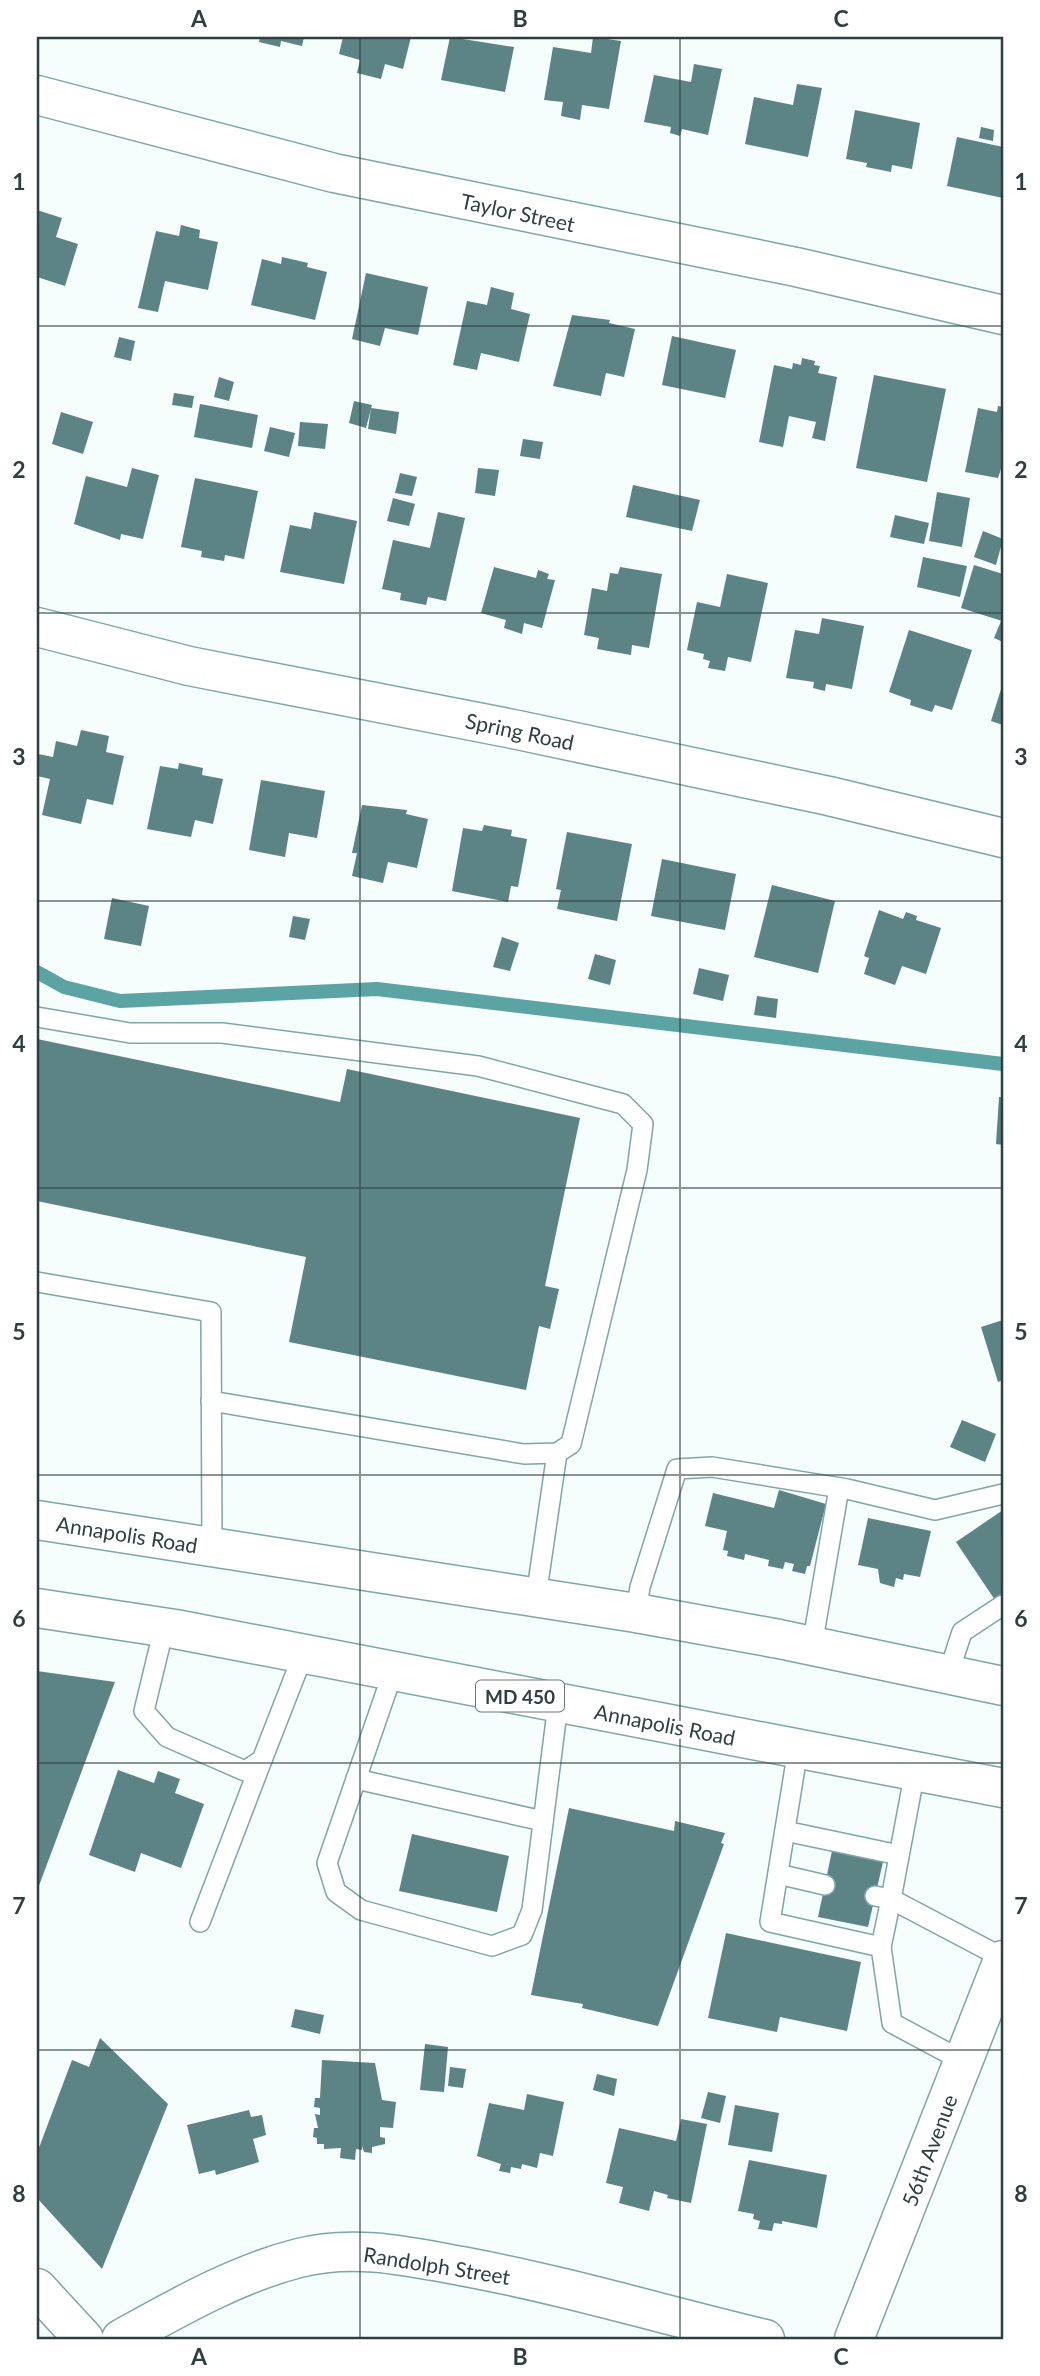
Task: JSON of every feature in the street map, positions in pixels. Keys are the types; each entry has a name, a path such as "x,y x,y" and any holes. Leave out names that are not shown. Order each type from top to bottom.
{"street":[{"name":"Taylor Street","path":"37,95 334,173 796,267 1003,315"},
{"name":"Spring Road","path":"37,627 189,666 829,796 1003,838"},
{"name":"Annapolis Road","path":"37,1520 636,1613 1003,1686"},
{"name":"Annapolis Road","path":"37,1608 164,1628 1003,1788"},
{"name":"56th Avenue","path":"854,2339 1003,1959"},
{"name":"Randolph Street","path":"121,2339 187,2303 256,2272 300,2258 373,2251 563,2288 765,2339"},
{"path":"37,2288 84,2339"}],"lane":[{"path":"37,1017 130,1033 222,1033 478,1066 623,1104 643,1124 637,1170 571,1444 557,1453 524,1454 211,1401"},
{"path":"37,1282 211,1311 212,1548"},
{"path":"536,1597 557,1453"},
{"path":"636,1613 640,1587 677,1469 712,1466 839,1488 936,1510 1003,1494"},
{"path":"811,1646 839,1488"},
{"path":"948,1675 962,1632 1003,1605"},
{"path":"164,1628 144,1711 167,1737 245,1771 262,1760"},
{"path":"201,1922 303,1655"},
{"path":"393,1672 327,1863 336,1892 361,1910 492,1946 522,1935 531,1910 558,1704"},
{"path":"798,1749 770,1923 881,1947"},
{"path":"915,1771 899,1855 883,1897 881,1947 892,2024 963,2062"},
{"path":"356,1779 543,1821"},
{"path":"785,1831 899,1855"},
{"path":"778,1874 825,1885"},
{"path":"883,1897 1003,1959"}],"building":[{"path":"260,37 304,37 302,46 281,41 280,47 259,42"},
{"path":"343,37 411,37 403,69 385,64 381,79 357,73 360,60 339,54"},
{"path":"450,37 514,47 505,92 441,80"},
{"path":"593,37 621,41 609,109 582,105 580,120 561,116 563,102 544,100 553,47 591,53"},
{"path":"694,64 722,69 708,135 682,129 680,136 670,133 671,127 644,122 654,75 691,82"},
{"path":"797,84 822,88 808,157 745,144 754,97 793,105"},
{"path":"855,110 920,123 912,169 892,165 891,172 866,167 867,163 846,159"},
{"path":"981,127 994,130 993,141 979,138"},
{"path":"957,137 1003,147 1003,198 947,186"},
{"path":"37,210 62,218 56,237 78,244 65,286 37,277"},
{"path":"181,225 200,230 199,238 218,242 208,290 165,281 158,312 138,308 156,231 179,236"},
{"path":"282,257 308,263 307,267 327,272 315,320 251,305 262,259 281,264"},
{"path":"366,273 428,287 418,335 385,328 380,346 352,339"},
{"path":"491,287 514,293 511,309 530,314 519,362 481,353 477,370 453,365 467,301 487,305"},
{"path":"572,315 610,320 609,323 635,329 624,377 606,373 601,396 553,386"},
{"path":"672,336 736,350 725,398 662,385"},
{"path":"119,337 135,341 131,361 114,357"},
{"path":"802,358 815,361 814,365 820,366 818,373 837,377 825,441 812,438 816,422 789,416 783,447 759,442 774,365 792,369 793,363 801,365"},
{"path":"874,375 946,389 927,482 856,468"},
{"path":"219,377 234,382 229,401 214,397"},
{"path":"174,393 194,396 192,408 172,405"},
{"path":"354,401 372,405 366,428 349,423"},
{"path":"200,404 258,415 252,448 194,437"},
{"path":"998,406 1003,407 1003,463 998,478 965,472 978,408 997,412"},
{"path":"371,408 399,412 396,434 368,429"},
{"path":"61,412 93,422 83,454 52,444"},
{"path":"300,422 328,424 325,449 298,446"},
{"path":"270,427 295,433 289,457 264,451"},
{"path":"523,439 543,442 540,459 520,456"},
{"path":"132,468 159,475 143,539 121,534 120,540 74,524 86,476 127,487"},
{"path":"478,468 499,470 495,496 475,493"},
{"path":"400,473 417,477 412,496 395,493"},
{"path":"195,478 258,491 244,559 225,555 224,561 201,557 202,551 181,547"},
{"path":"633,485 700,500 692,531 626,517"},
{"path":"937,492 970,498 962,547 929,541"},
{"path":"393,498 415,504 409,526 387,521"},
{"path":"314,512 357,521 344,584 280,572 290,525 311,529"},
{"path":"438,512 465,518 446,601 428,597 426,605 400,600 401,593 382,589 393,540 430,548"},
{"path":"895,515 929,523 924,544 890,537"},
{"path":"983,531 1003,539 996,565 974,557"},
{"path":"923,557 967,566 960,597 917,587"},
{"path":"974,565 1003,574 1002,621 961,608"},
{"path":"494,567 536,578 538,570 549,574 547,579 555,580 542,628 524,623 522,634 504,628 506,620 481,613"},
{"path":"620,567 662,574 649,648 632,645 631,655 597,649 599,638 584,635 592,588 607,591 610,573 618,574"},
{"path":"727,574 768,583 751,662 728,657 725,671 708,668 710,661 703,659 704,654 687,650 697,602 720,607"},
{"path":"822,618 864,626 852,689 826,684 825,691 813,688 814,682 786,678 795,630 819,634"},
{"path":"1001,621 1003,622 1003,642 994,638"},
{"path":"909,630 972,650 952,710 935,705 932,712 910,705 911,700 889,692"},
{"path":"1003,683 1003,725 991,721"},
{"path":"81,730 109,736 106,752 124,756 113,805 87,799 81,824 42,815 50,779 37,776 38,754 53,757 56,741 77,746"},
{"path":"179,763 203,768 202,775 223,779 213,824 195,820 191,837 147,829 160,766 178,769"},
{"path":"261,780 325,791 317,838 289,833 285,857 249,850"},
{"path":"362,805 407,810 406,814 428,819 417,868 388,862 383,883 352,876 357,853 352,853"},
{"path":"484,825 512,830 511,836 527,839 518,887 511,886 508,902 452,891 463,828 482,831"},
{"path":"567,832 632,844 617,921 557,909 561,890 556,889"},
{"path":"662,859 736,874 725,930 651,916"},
{"path":"772,885 835,901 818,973 754,957"},
{"path":"112,898 149,906 141,946 104,939"},
{"path":"879,910 903,919 906,912 917,916 916,920 941,928 926,974 902,966 895,985 864,974 869,958 864,956"},
{"path":"293,916 310,919 305,940 289,937"},
{"path":"502,937 519,943 510,971 493,967"},
{"path":"595,954 616,960 610,985 588,979"},
{"path":"699,968 729,975 723,1001 693,994"},
{"path":"757,996 778,999 776,1018 754,1015"},
{"path":"37,1039 340,1102 347,1069 580,1118 545,1286 559,1289 550,1329 539,1326 526,1390 289,1342 306,1257 37,1201"},
{"path":"999,1097 1003,1097 1003,1145 996,1144"},
{"path":"1003,1320 1003,1380 998,1382 981,1327"},
{"path":"962,1420 996,1434 985,1462 950,1447"},
{"path":"779,1490 826,1504 810,1566 807,1566 805,1574 792,1571 794,1564 785,1562 783,1569 768,1566 769,1560 745,1554 744,1560 727,1556 728,1551 723,1550 727,1531 705,1526 713,1493 774,1508"},
{"path":"1003,1510 1003,1599 997,1603 956,1542"},
{"path":"868,1518 931,1531 920,1577 904,1574 903,1580 896,1578 894,1587 880,1583 878,1569 858,1565"},
{"path":"37,1671 115,1682 37,1891"},
{"path":"118,1770 154,1783 158,1771 180,1779 175,1793 204,1804 181,1868 141,1853 135,1872 89,1855"},
{"path":"569,1808 674,1831 675,1821 725,1833 721,1843 724,1844 658,2026 582,2008 583,2004 531,1995"},
{"path":"412,1834 509,1856 497,1912 399,1891"},
{"path":"832,1851 883,1862 868,1927 818,1917"},
{"path":"726,1933 861,1962 847,2031 780,2017 777,2032 708,2018"},
{"path":"295,2009 324,2015 320,2034 291,2027"},
{"path":"100,2038 168,2104 102,2269 37,2198 37,2153 72,2060 89,2067"},
{"path":"425,2044 448,2047 444,2092 420,2090"},
{"path":"322,2060 375,2063 382,2100 396,2102 393,2128 380,2127 380,2137 385,2138 385,2144 372,2147 372,2153 364,2152 362,2146 362,2150 356,2149 355,2160 340,2158 341,2148 324,2149 324,2144 317,2144 317,2138 313,2137 314,2128 318,2128 315,2114 320,2115 320,2108 314,2107 315,2098 320,2098"},
{"path":"450,2067 466,2069 463,2088 448,2086"},
{"path":"597,2074 617,2079 614,2096 593,2090"},
{"path":"708,2092 726,2096 720,2123 701,2118"},
{"path":"527,2094 564,2102 553,2156 540,2153 537,2168 522,2164 521,2169 511,2167 510,2173 499,2171 501,2164 477,2156 489,2103 524,2110"},
{"path":"735,2105 779,2113 772,2152 728,2145"},
{"path":"249,2110 251,2117 262,2115 266,2135 253,2139 259,2162 216,2175 215,2170 199,2174 187,2125"},
{"path":"681,2119 707,2124 691,2203 667,2198 668,2195 654,2191 649,2211 619,2203 623,2187 606,2183 619,2128 676,2141"},
{"path":"749,2160 827,2175 817,2228 782,2221 782,2224 774,2223 772,2231 758,2229 760,2221 753,2219 754,2214 738,2211"}],"waterway":[{"path":"37,972 64,987 120,1001 377,989 1003,1064"}]}
